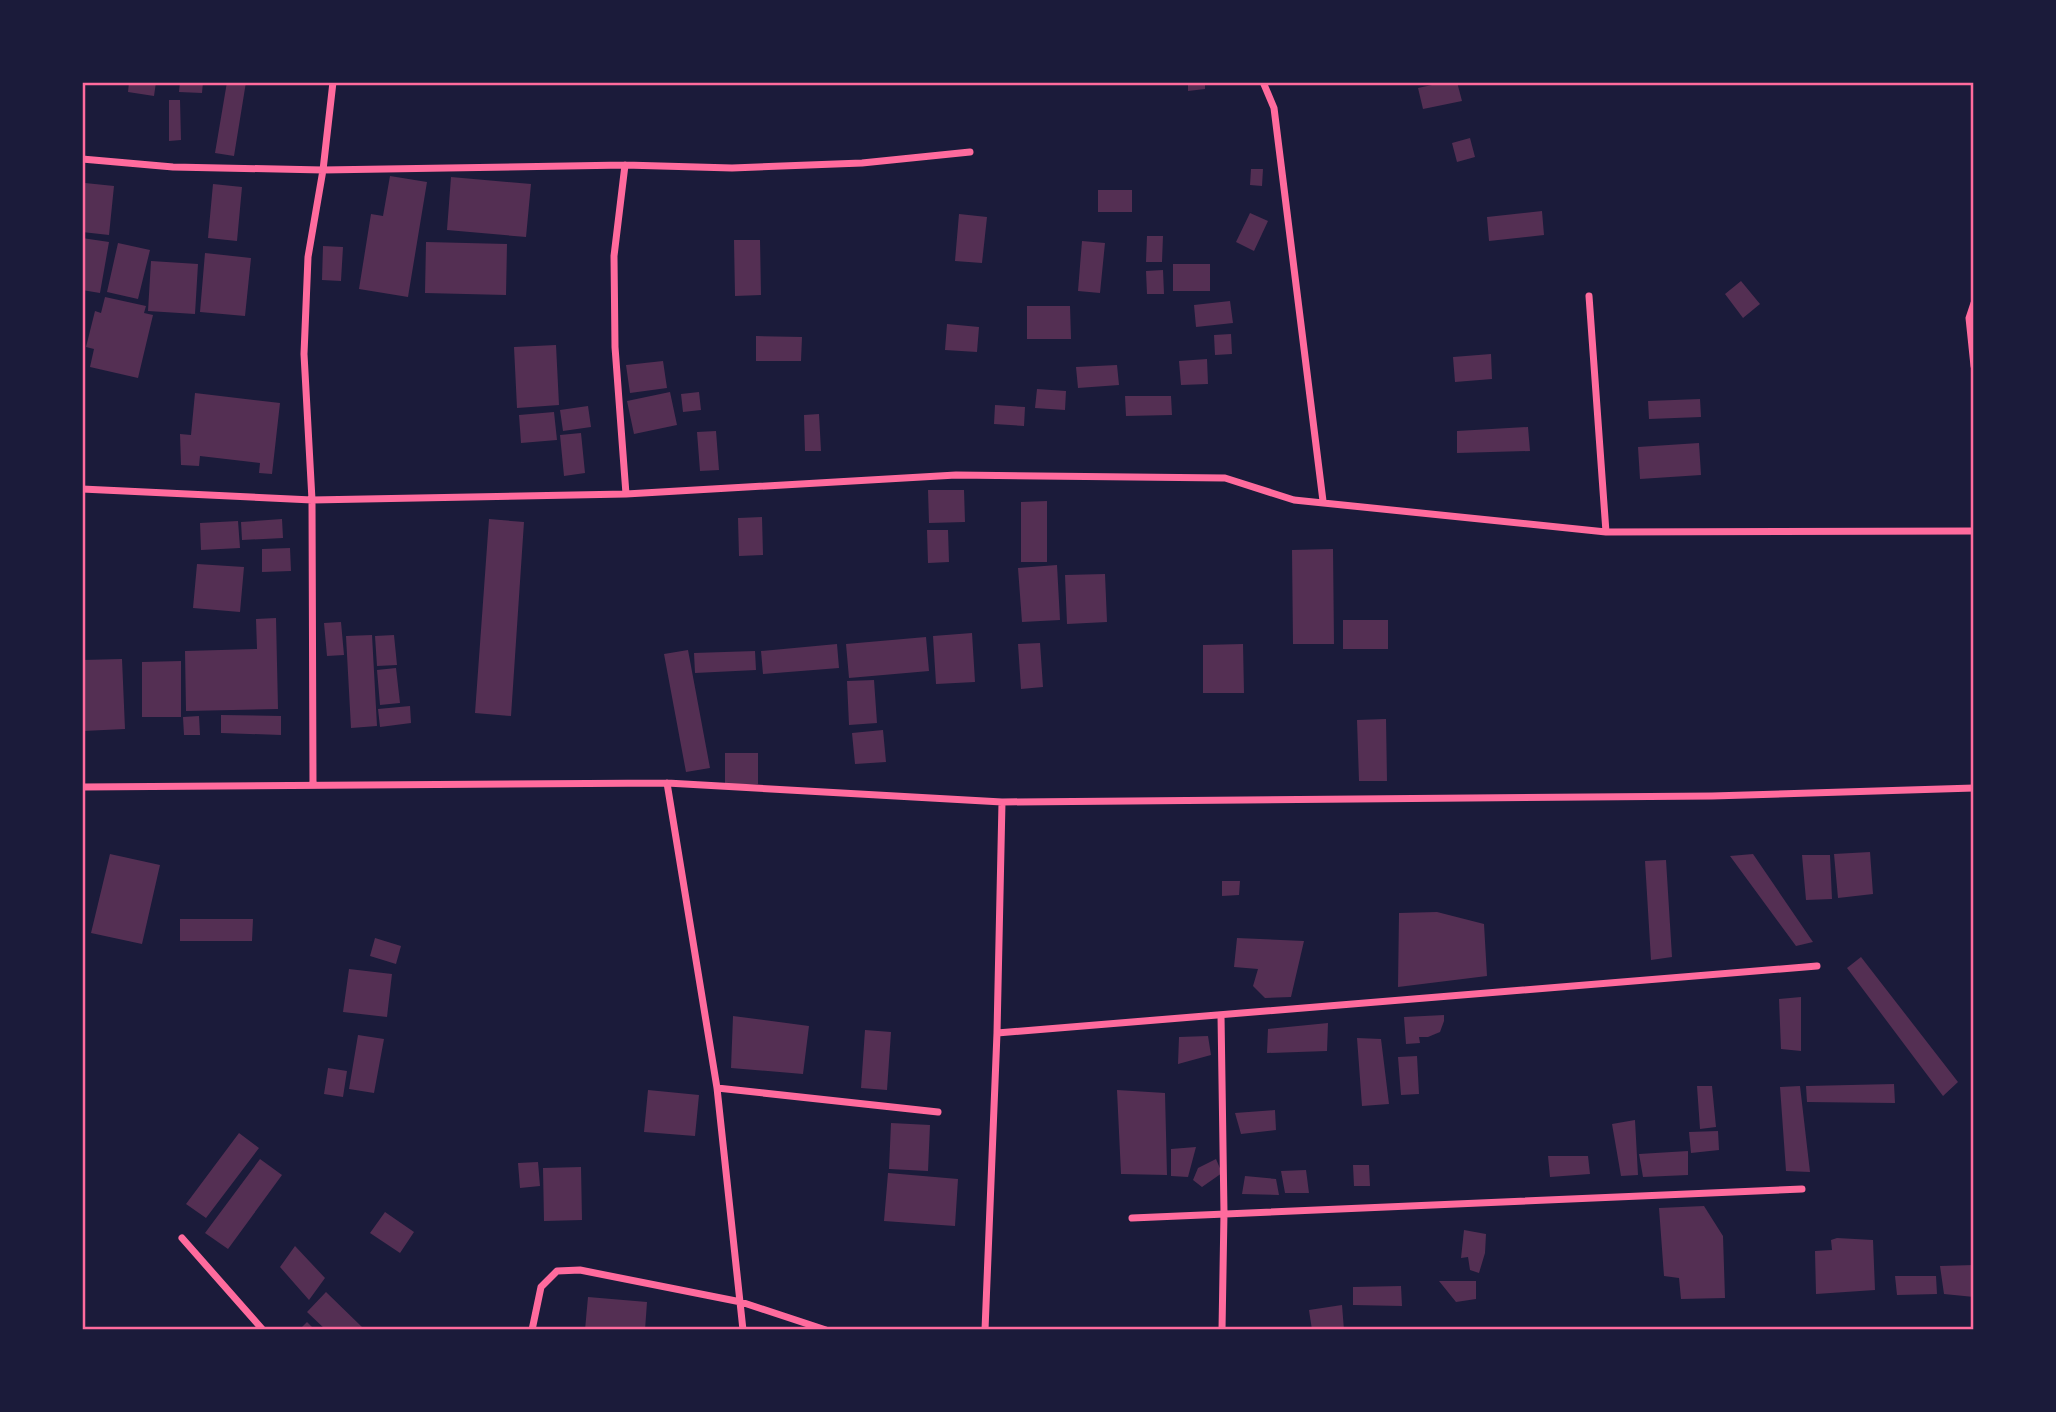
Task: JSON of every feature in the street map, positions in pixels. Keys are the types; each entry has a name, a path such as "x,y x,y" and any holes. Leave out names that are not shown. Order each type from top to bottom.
{"street":[{"path":"313,785 312,500 304,354 308,257 323,170 333,82"},
{"path":"1263,82 1275,108 1323,501"},
{"path":"82,159 173,167 323,170 625,165 732,168 849,163 970,152"},
{"path":"625,165 614,256 615,347 626,494"},
{"path":"1589,296 1606,532"},
{"path":"1974,303 1969,318 1974,366"},
{"path":"82,489 312,500 626,494 956,475 1185,477 1225,478 1294,500 1606,532 1974,531"},
{"path":"667,783 717,1088 743,1330"},
{"path":"82,787 667,783 1002,802 1712,796 1974,788"},
{"path":"985,1330 997,1033 1002,802"},
{"path":"997,1033 1817,965"},
{"path":"1221,1015 1224,1213 1222,1330"},
{"path":"717,1088 938,1112"},
{"path":"1132,1218 1802,1189"},
{"path":"182,1238 263,1330"},
{"path":"532,1330 541,1287 556,1272 580,1270 741,1302 826,1330"}],"building":[{"path":"129,82 156,82 154,96 128,92"},
{"path":"180,82 203,82 202,93 179,92"},
{"path":"227,82 246,82 234,156 215,153"},
{"path":"1188,82 1205,82 1205,89 1188,91"},
{"path":"1457,82 1462,101 1423,109 1418,88"},
{"path":"169,100 180,100 181,140 169,141"},
{"path":"1470,138 1475,157 1457,162 1452,143"},
{"path":"1251,169 1263,169 1262,186 1250,185"},
{"path":"390,176 427,182 408,297 359,289 371,214 383,216"},
{"path":"451,177 531,184 526,237 447,230"},
{"path":"85,183 114,186 109,235 82,232"},
{"path":"213,184 242,187 237,241 208,238"},
{"path":"1098,190 1132,190 1132,212 1098,212"},
{"path":"1542,211 1544,235 1489,241 1487,217"},
{"path":"1250,213 1268,221 1254,251 1236,242"},
{"path":"959,214 987,217 982,263 955,261"},
{"path":"1147,236 1163,236 1162,262 1146,262"},
{"path":"82,238 109,242 100,293 82,290 85,267 82,266"},
{"path":"734,240 760,240 761,295 735,296"},
{"path":"1082,241 1105,243 1100,293 1078,291"},
{"path":"426,242 507,244 506,295 425,293"},
{"path":"118,243 150,250 138,299 107,292"},
{"path":"323,246 343,247 341,281 322,280"},
{"path":"205,253 251,258 245,316 200,312"},
{"path":"151,261 198,264 195,314 148,311"},
{"path":"1173,264 1210,264 1210,291 1173,291"},
{"path":"1163,270 1164,294 1147,294 1146,271"},
{"path":"1741,281 1760,304 1743,318 1725,294"},
{"path":"105,297 146,306 144,313 153,315 138,378 90,367 94,349 86,347 95,311 101,313"},
{"path":"1230,301 1233,323 1196,327 1194,305"},
{"path":"1027,306 1070,306 1071,339 1027,339"},
{"path":"947,324 979,327 977,352 945,350"},
{"path":"1231,334 1232,354 1215,355 1214,335"},
{"path":"756,336 802,337 801,361 756,361"},
{"path":"556,345 559,405 517,408 514,347"},
{"path":"1491,354 1492,379 1455,382 1453,357"},
{"path":"1207,359 1208,384 1181,385 1179,361"},
{"path":"663,361 667,388 630,393 626,365"},
{"path":"1117,365 1119,385 1078,388 1076,367"},
{"path":"1037,389 1066,391 1065,410 1035,408"},
{"path":"670,392 677,425 634,434 627,401"},
{"path":"699,392 701,410 683,412 681,394"},
{"path":"195,393 280,403 272,474 259,473 260,463 200,456 199,466 181,465 180,434 191,435"},
{"path":"1125,396 1171,396 1172,415 1126,416"},
{"path":"1700,399 1701,417 1649,419 1648,401"},
{"path":"995,405 1025,407 1024,426 994,424"},
{"path":"588,406 591,427 563,431 560,410"},
{"path":"554,412 557,440 521,443 519,415"},
{"path":"819,414 821,451 805,451 804,415"},
{"path":"1528,427 1530,451 1457,453 1457,431"},
{"path":"716,431 719,470 700,471 697,432"},
{"path":"581,433 585,473 564,476 560,435"},
{"path":"1699,443 1701,475 1640,479 1638,447"},
{"path":"928,490 964,490 965,522 929,523"},
{"path":"1047,501 1047,562 1021,562 1021,502"},
{"path":"762,517 763,555 739,556 738,518"},
{"path":"282,519 283,538 242,540 241,522"},
{"path":"489,519 524,522 511,716 475,713"},
{"path":"238,521 240,548 201,550 200,523"},
{"path":"927,530 948,530 949,562 928,563"},
{"path":"290,548 291,571 262,572 262,549"},
{"path":"1333,549 1334,644 1293,644 1292,550"},
{"path":"197,564 244,567 240,612 193,608"},
{"path":"1057,565 1060,620 1022,622 1018,568"},
{"path":"1105,574 1107,622 1067,624 1065,575"},
{"path":"276,618 278,709 186,711 185,651 257,649 256,619"},
{"path":"1343,620 1388,620 1388,649 1343,649"},
{"path":"341,622 344,655 327,656 324,623"},
{"path":"972,633 975,682 936,684 933,636"},
{"path":"372,635 377,726 351,728 346,636"},
{"path":"394,635 397,665 377,666 375,636"},
{"path":"926,637 929,671 849,678 846,644"},
{"path":"1040,643 1043,687 1021,689 1018,644"},
{"path":"837,644 839,668 763,674 761,651"},
{"path":"1243,644 1244,693 1203,693 1203,645"},
{"path":"688,650 710,768 686,772 664,654"},
{"path":"755,651 756,670 695,673 694,653"},
{"path":"122,659 125,729 83,731 82,660"},
{"path":"181,661 181,717 142,717 142,662"},
{"path":"396,668 400,703 380,705 377,670"},
{"path":"874,680 877,723 849,725 847,681"},
{"path":"410,706 411,723 380,727 378,709"},
{"path":"221,715 281,716 281,735 221,733"},
{"path":"199,716 200,735 184,735 183,717"},
{"path":"1386,719 1387,781 1359,781 1357,720"},
{"path":"883,730 886,762 855,764 852,733"},
{"path":"725,753 758,753 758,784 725,784"},
{"path":"1870,852 1873,894 1838,898 1834,854"},
{"path":"110,854 160,865 142,944 91,933"},
{"path":"1753,854 1813,942 1796,946 1730,856"},
{"path":"1802,855 1830,855 1832,899 1806,900"},
{"path":"1666,860 1672,957 1651,960 1645,861"},
{"path":"1222,881 1240,881 1239,895 1222,896"},
{"path":"1437,912 1484,924 1487,976 1398,987 1399,913"},
{"path":"180,919 253,919 252,941 180,941"},
{"path":"375,938 401,946 396,964 370,956"},
{"path":"1237,938 1304,941 1291,997 1265,998 1253,986 1258,969 1234,967"},
{"path":"1861,957 1958,1082 1943,1096 1847,968"},
{"path":"349,969 392,974 387,1017 343,1012"},
{"path":"1801,997 1801,1051 1781,1049 1779,999"},
{"path":"1444,1015 1440,1032 1419,1037 1420,1043 1406,1044 1404,1017"},
{"path":"733,1016 809,1026 803,1074 731,1068"},
{"path":"1328,1023 1327,1051 1267,1053 1268,1029"},
{"path":"865,1030 891,1032 887,1090 861,1088"},
{"path":"358,1035 384,1039 374,1093 349,1089"},
{"path":"1208,1036 1211,1055 1178,1064 1179,1037"},
{"path":"1357,1038 1381,1039 1389,1104 1362,1106"},
{"path":"1417,1056 1419,1094 1401,1095 1398,1057"},
{"path":"328,1068 347,1071 343,1097 324,1094"},
{"path":"1894,1084 1895,1103 1807,1102 1806,1086"},
{"path":"1697,1086 1712,1086 1716,1127 1700,1129"},
{"path":"1800,1086 1810,1172 1786,1171 1780,1087"},
{"path":"648,1090 699,1095 695,1136 644,1132"},
{"path":"1117,1090 1165,1093 1167,1175 1121,1174"},
{"path":"1275,1110 1276,1130 1241,1134 1235,1113"},
{"path":"1635,1120 1638,1175 1621,1176 1612,1124"},
{"path":"891,1123 930,1125 928,1171 889,1169"},
{"path":"1718,1131 1719,1150 1691,1153 1689,1132"},
{"path":"239,1133 259,1148 206,1218 186,1204"},
{"path":"1196,1147 1188,1177 1171,1176 1171,1149"},
{"path":"1688,1151 1688,1175 1643,1177 1639,1154"},
{"path":"1548,1156 1588,1156 1590,1174 1550,1177"},
{"path":"260,1159 282,1175 228,1249 205,1233"},
{"path":"1216,1159 1222,1173 1202,1187 1193,1180 1198,1168"},
{"path":"538,1162 540,1186 520,1188 518,1163"},
{"path":"1353,1165 1369,1165 1370,1186 1354,1186"},
{"path":"581,1167 582,1220 544,1221 543,1168"},
{"path":"1306,1170 1309,1193 1285,1193 1281,1171"},
{"path":"888,1173 958,1179 955,1226 884,1221"},
{"path":"1245,1176 1276,1179 1279,1195 1242,1194"},
{"path":"1704,1206 1723,1236 1725,1298 1681,1299 1679,1278 1664,1276 1659,1208"},
{"path":"385,1212 414,1232 400,1253 370,1233"},
{"path":"1464,1230 1486,1234 1485,1253 1479,1273 1470,1270 1468,1257 1461,1258"},
{"path":"1831,1240 1873,1240 1875,1290 1816,1294 1815,1251 1832,1250"},
{"path":"295,1246 325,1278 309,1300 280,1267"},
{"path":"1974,1265 1974,1297 1944,1294 1940,1266"},
{"path":"1895,1276 1936,1276 1937,1294 1897,1295"},
{"path":"1439,1281 1476,1281 1476,1299 1456,1302"},
{"path":"1401,1286 1402,1306 1353,1305 1353,1287"},
{"path":"326,1292 362,1327 360,1330 326,1330 307,1312"},
{"path":"588,1297 647,1302 645,1330 585,1330"},
{"path":"1342,1305 1344,1330 1312,1330 1309,1310"},
{"path":"307,1322 315,1330 299,1330"}]}
